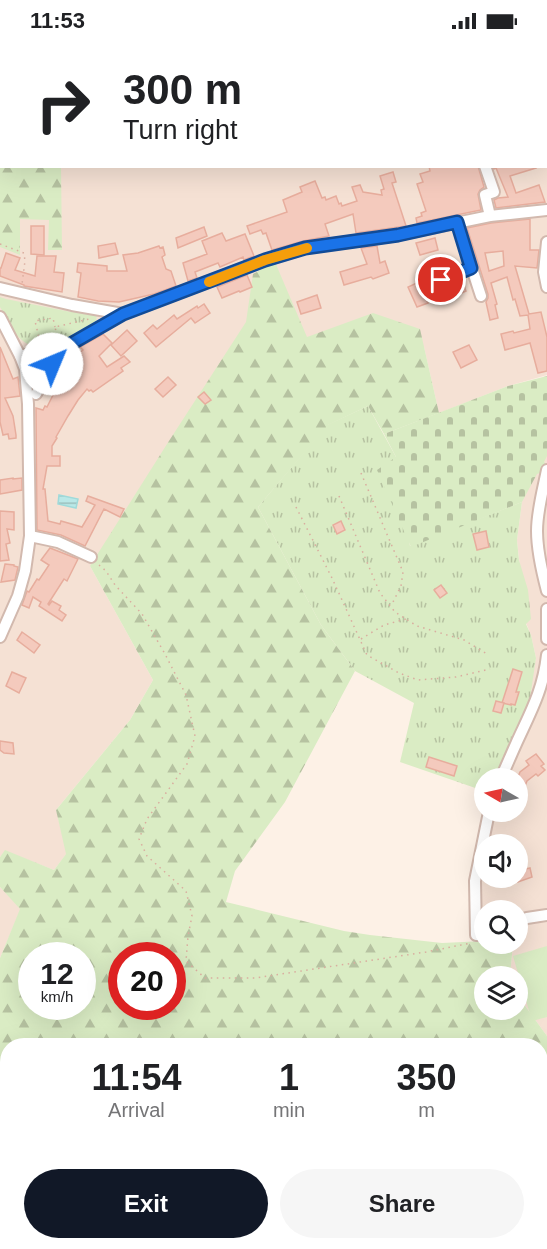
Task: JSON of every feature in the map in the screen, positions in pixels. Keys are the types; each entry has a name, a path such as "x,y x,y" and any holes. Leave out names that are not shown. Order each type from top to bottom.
{"street":[{"path":"486,168 494,192 485,195 490,216"},
{"path":"20,356 69,345 123,314 265,260 305,248 398,235 490,216 547,210"},
{"path":"457,222 481,296"},
{"path":"547,242 544,272 547,287"},
{"path":"426,287 471,268"},
{"path":"0,288 123,314"},
{"path":"0,316 25,369 30,499 30,536 25,571 18,596 0,637"},
{"path":"36,394 52,364 69,345"},
{"path":"547,470 539,507 537,530 539,554 547,591"},
{"path":"30,536 58,542 91,557"},
{"path":"547,609 547,639"},
{"path":"506,768 537,699 547,656"},
{"path":"477,900 475,881 487,822"},
{"path":"528,918 547,915"}],"path":[{"path":"0,244 24,253 21,294"},
{"path":"55,327 96,317 105,325"},
{"path":"40,342 35,321 53,318 57,337"},
{"path":"361,473 403,572 401,586 391,607"},
{"path":"339,496 380,593 395,612 417,626 464,640 487,654"},
{"path":"296,507 367,655 417,680 456,678 490,669"},
{"path":"91,557 142,614 186,695 195,736 187,764 147,819 140,839 147,855 186,891 192,916 186,961 206,978 255,978 426,952 471,943 474,940"},
{"path":"360,640 384,625 407,619"}],"shaded area":[{"path":"0,168 547,168 547,375 508,386 439,413 424,347 90,566 153,680 130,720 56,810 67,853 54,870 5,851 0,857"},
{"path":"547,408 547,1036 528,1010 528,966 511,966 512,954 528,954 528,900 474,900 474,928 469,894 474,865 474,888 528,888 528,834 481,834 484,822 528,822 528,768 501,768 531,682 536,658 526,623 517,540 522,502"},
{"path":"0,887 21,908 0,958"}],"green space":[{"path":"0,168 61,168 62,250 48,250 49,220 20,219 20,255 0,247"},
{"path":"275,262 307,337 373,313 420,329 439,413 384,434 368,406 328,425 258,507 321,625 355,671 285,802 235,871 226,902 344,931 442,943 474,941 474,954 512,954 511,966 474,966 474,1020 528,1020 528,1010 547,1038 0,1038 0,958 20,909 0,887 0,857 5,850 54,870 66,854 56,810 130,720 153,680 90,566 246,322 253,274"},
{"path":"0,297 71,312 97,312 96,324 56,345 34,346 16,334 0,307"},
{"path":"547,376 547,456 544,462 546,464 543,472 537,474 522,502 411,547 377,470 396,457 384,434 508,386"},
{"path":"368,406 396,457 410,546 522,502 517,540 519,560 528,590 531,619 526,624 536,658 528,712 502,768 474,768 474,788 400,762 414,703 355,671 321,625 258,507 327,425"},
{"path":"547,946 547,1017 532,1021 528,1007 528,966 516,966 513,956 528,954 528,952"}],"water":[{"path":"59,495 78,499 76,508 58,504"}],"building":[{"path":"429,168 479,168 484,187 478,194 481,210 417,223 416,218 422,216 421,213 426,211 417,184 423,182 420,174 430,171"},
{"path":"496,168 536,168 510,176 516,193 539,185 545,202 496,208 494,200 508,197"},
{"path":"393,172 396,182 392,183 406,226 356,233 353,214 325,224 329,236 272,250 266,233 263,234 261,230 250,234 247,226 287,212 283,200 302,192 300,187 315,181 322,198 325,197 326,200 336,196 342,206 357,201 352,187 360,185 363,192 382,195 381,190 384,189 380,176"},
{"path":"530,219 530,250 539,250 537,268 515,266 529,314 541,312 547,337 547,371 538,373 530,343 505,350 501,334 530,329 528,315 520,316 507,277 491,283 498,318 490,320 486,302 488,294 467,228","holes":["503,251 504,266 489,271 485,253"]},
{"path":"31,226 44,226 44,255 31,254"},
{"path":"204,227 207,236 178,248 176,238"},
{"path":"222,233 226,241 245,234 254,256 244,260 243,257 220,267 218,263 195,272 197,278 188,281 183,263 207,254 202,241"},
{"path":"435,238 438,250 420,255 416,243"},
{"path":"115,243 118,254 99,258 98,246"},
{"path":"377,246 380,263 385,261 389,273 344,285 340,272 367,264 361,248"},
{"path":"163,247 165,255 162,257 166,269 171,271 176,286 119,302 78,297 81,273 77,272 78,263 107,266 107,271 127,271 123,255"},
{"path":"6,253 20,258 15,270 35,276 37,256 56,256 54,272 64,273 62,292 24,286 0,276 0,268"},
{"path":"247,275 252,287 222,298 217,287"},
{"path":"462,280 466,291 445,300 441,289"},
{"path":"419,282 419,290 424,294 428,303 417,307 408,287"},
{"path":"317,295 321,308 301,314 297,302"},
{"path":"204,304 210,313 195,323 191,318 156,347 144,333 153,325 157,329 174,315 177,319"},
{"path":"127,330 137,341 121,356 111,345"},
{"path":"103,334 112,343 99,356 107,367 124,356 130,362 121,368 123,371 93,392 87,389 78,400 52,446 52,456 60,456 60,466 47,466 43,489 45,489 48,521 60,524 61,521 82,527 95,505 86,501 88,496 124,509 120,517 104,509 85,546 61,535 37,530 36,408 43,410 45,406 47,407 56,389 50,384 63,362 65,364 83,350 80,347"},
{"path":"469,345 477,360 461,368 453,352"},
{"path":"0,347 13,379 18,377 20,396 5,398 13,416 16,435 16,438 9,439 8,434 3,435 0,422"},
{"path":"168,377 176,385 163,397 155,389"},
{"path":"204,392 211,400 205,404 198,397"},
{"path":"22,478 22,490 0,494 0,480"},
{"path":"0,511 14,512 14,530 7,529 10,543 6,544 9,560 0,561"},
{"path":"341,521 345,530 337,534 333,525"},
{"path":"486,531 489,547 477,550 473,534"},
{"path":"50,548 78,559 67,581 64,579 48,604 52,601 61,606 59,610 66,615 62,621 39,606 41,602 33,597 29,608 22,605 27,591 29,592 49,565 41,560"},
{"path":"5,564 18,567 15,580 1,582"},
{"path":"441,585 447,593 440,598 434,590"},
{"path":"22,632 40,645 34,653 17,640"},
{"path":"513,669 522,672 515,705 511,705 502,703"},
{"path":"12,672 26,678 19,693 6,686"},
{"path":"496,701 504,703 501,713 493,711"},
{"path":"0,741 13,743 14,754 0,750"},
{"path":"536,754 544,764 541,766 545,770 528,780 528,768 525,768 529,765 526,761"},
{"path":"429,757 457,766 454,776 426,767"},
{"path":"528,868 530,868 532,877 528,878"}],"slow traffic":[{"path":"209,282 265,260 307,248"}],"route":[{"path":"52,364 69,345 123,314 265,260 305,248 398,235 457,222 471,268 441,280"}]}
